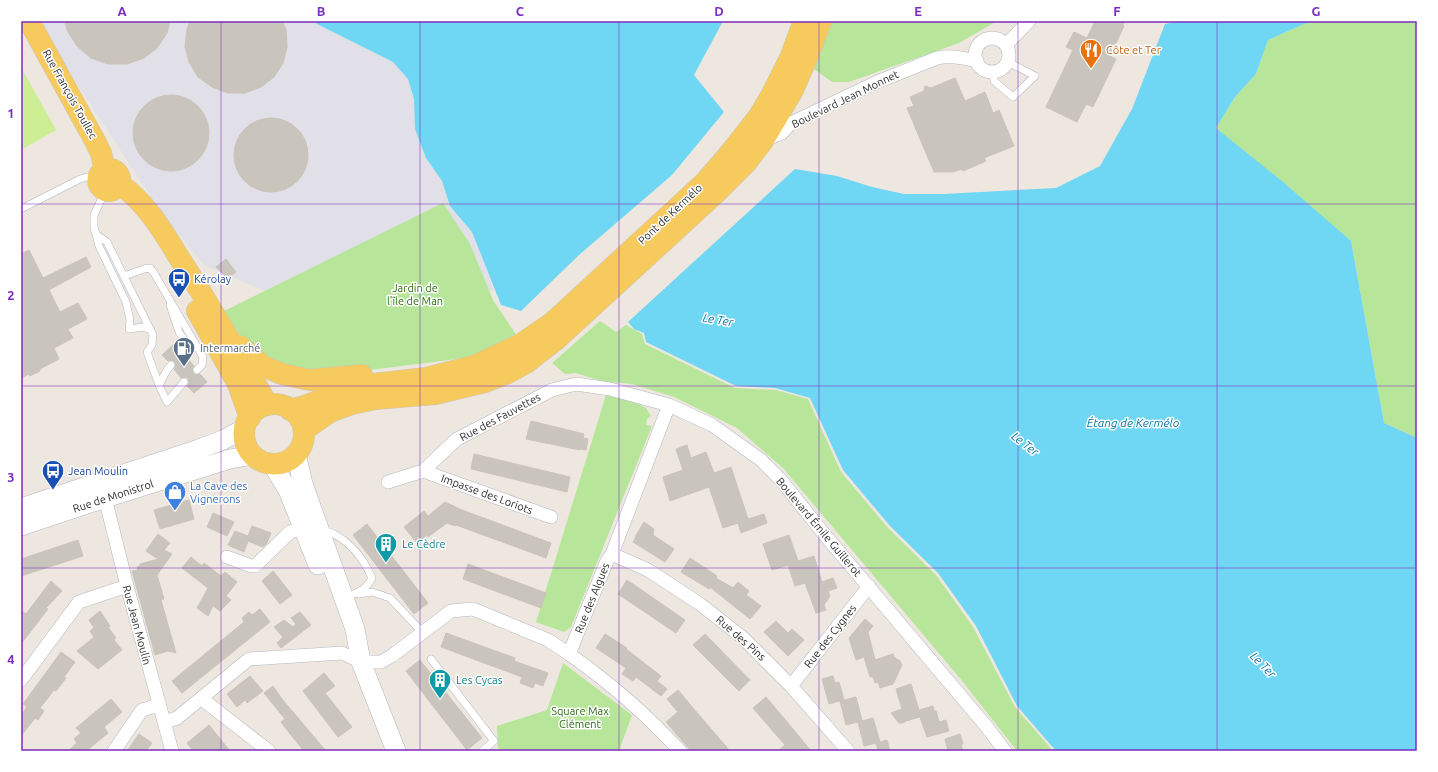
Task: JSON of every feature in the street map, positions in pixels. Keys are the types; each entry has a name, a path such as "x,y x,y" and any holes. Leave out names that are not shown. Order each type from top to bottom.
{"main road":[{"name":"Rue François Toullec","path":"29,21 101,153 108,183 146,226 238,384 247,423"},
{"path":"756,135 771,96 790,58 804,21"},
{"path":"756,135 792,92 821,21"},
{"name":"Pont de Kermélo","path":"592,297 705,182 756,135"},
{"path":"108,183 134,194 158,223 225,330 268,405"},
{"path":"290,410 305,406 343,391 365,385 426,378 474,366 521,344 592,297"},
{"path":"304,430 330,412 352,404 375,399 442,392 485,382 508,373 526,363 557,339 592,297"},
{"path":"225,330 263,366 282,374 310,380 439,367 474,366"},
{"path":"277,404 294,412 304,430 302,444 296,454 292,458 282,463 272,464 262,462 247,448 244,438 247,423 256,411 268,405 277,404"}],"street":[{"path":"1006,45 1029,21"},
{"path":"987,39 997,39 1006,45 1009,54 1008,62 1002,70 992,72 983,69 976,61 976,50 987,39"},
{"name":"Boulevard Jean Monnet","path":"756,135 782,133 791,123 877,82 931,61 946,56 956,56 976,61"},
{"name":"Boulevard Émile Guillerot","path":"576,384 610,389 669,405 712,425 761,460 781,480 824,534 986,726 1005,751"},
{"name":"Rue des Fauvettes","path":"388,482 423,471 457,439 552,390 576,384"},
{"name":"Rue des Algues","path":"569,654 607,561 612,554 669,405"},
{"name":"Rue de Monistrol","path":"24,505 199,449 223,440 247,423"},
{"path":"296,454 312,529 345,633 360,658 396,751"},
{"name":"Rue de Monistrol","path":"21,526 230,459 253,455"},
{"path":"272,464 312,529 347,597 360,658"},
{"name":"Impasse des Loriots","path":"423,471 551,517"},
{"name":"Rue Jean Moulin","path":"105,498 127,586 172,751"},
{"path":"227,557 251,566 257,565 290,532 312,529"},
{"name":"Rue des Pins","path":"612,554 648,570 700,604 742,637 791,686 848,751"},
{"path":"21,680 79,602 127,586"},
{"name":"Rue des Cygnes","path":"791,686 869,586"},
{"path":"165,722 177,718 249,659 342,652 360,658 381,662 393,655 451,611 473,609 548,640 569,654 622,696 666,736 680,751"},
{"path":"202,699 269,751"},
{"path":"114,751 142,710 159,705"}],"lane":[{"path":"992,72 994,81 1013,97 1036,76 1008,62"},
{"path":"21,210 87,176 108,183 93,218 99,246 126,302 130,320 129,329 143,327 151,330"},
{"path":"97,235 107,242 154,335 152,345 147,352 159,386 167,402 184,382"},
{"path":"124,276 150,268 154,273 203,357 202,365 197,370"},
{"path":"167,297 179,332 186,342 187,349 184,354"},
{"path":"159,386 171,365"},
{"path":"312,529 332,532 343,539 367,566 372,578 369,584 365,589 347,597"},
{"path":"347,597 372,592 390,598 423,633"},
{"path":"431,659 494,741 482,751"}],"shaded area":[{"path":"36,21 316,21 318,24 393,62 408,79 414,99 415,129 426,158 442,181 450,206 472,232 494,290 366,318 267,292 204,265 160,211"}],"green space":[{"path":"830,21 997,21 959,43 849,82 832,82 814,69"},
{"path":"1316,21 1417,21 1417,438 1384,423 1351,241 1216,128 1235,97 1256,74 1268,40 1304,24"},
{"path":"21,67 56,130 21,150"},
{"name":"Jardin de l'île de Man","path":"443,203 470,244 493,300 517,336 479,355 314,377 295,375 247,346 224,311"},
{"path":"600,321 616,332 626,325 642,334 645,344 735,388 776,390 808,399 841,472 888,528 936,575 973,627 1015,707 1053,751 1017,751 963,682 783,468 737,428 674,397 632,384 602,381 575,373 565,374 552,363"},
{"path":"606,395 633,401 646,408 651,416 647,419 646,425 652,426 571,627 564,632 536,622"},
{"name":"Square Max Clément","path":"563,663 632,715 619,751 500,751 498,748 497,726 547,710"}],"water":[{"path":"316,21 723,21 694,75 724,112 672,175 579,255 521,311 501,305 472,232 450,206 442,181 426,158 415,129 414,99 408,79 393,62 317,24"},
{"name":"Étang de Kermélo","path":"1181,21 1316,21 1304,24 1268,40 1256,74 1235,97 1216,128 1283,182 1351,241 1384,423 1417,438 1417,751 1056,751 1017,706 976,626 938,573 890,526 843,470 810,398 775,388 736,386 646,342 644,333 634,329 628,322 795,169 837,176 872,187 904,194 943,194 1056,188 1100,166 1132,109 1165,24"}],"building":[{"path":"65,21 170,21 167,33 157,48 144,58 127,64 108,64 91,58 77,46 67,30"},
{"path":"190,21 282,21 286,30 287,47 283,63 274,77 261,87 245,93 228,93 212,87 198,77 189,62 185,46 187,29"},
{"path":"1095,21 1125,21 1110,56 1116,59 1093,107 1086,104 1077,122 1046,107 1073,50 1066,47 1074,32 1087,38"},
{"path":"955,78 965,101 985,92 993,113 999,110 1014,146 984,158 986,161 963,171 962,169 953,172 934,172 907,108 914,106 910,97 924,91 925,86 931,88"},
{"path":"164,95 178,95 192,101 203,112 209,126 209,140 206,148 198,160 192,165 178,171 164,171 150,165 139,154 133,140 133,126 139,112 150,101"},
{"path":"271,118 292,124 302,134 308,155 302,176 292,186 271,192 250,186 240,176 234,155 240,134 250,124"},
{"path":"29,250 43,278 86,257 91,267 49,290 60,312 78,303 87,319 68,329 73,338 54,348 59,359 30,376 29,374 21,378 21,254"},
{"path":"226,259 236,272 227,278 216,267"},
{"name":"Intermarché","path":"175,343 180,350 180,357 184,359 187,358 194,366 192,369 193,373 196,375 200,374 207,382 194,393 187,386 189,383 188,378 181,378 174,369 176,365 174,361 168,361 162,355"},
{"path":"531,421 584,434 583,438 588,439 586,450 526,439"},
{"path":"687,445 691,458 706,452 714,473 731,467 748,519 764,514 767,523 741,533 738,523 723,528 709,487 670,501 663,477 683,470 676,449"},
{"path":"474,454 570,477 567,492 471,469"},
{"path":"189,500 194,519 160,529 154,510"},
{"path":"445,502 462,510 551,543 546,558 447,523 417,543 404,527 424,511 428,516"},
{"path":"213,513 234,522 227,536 207,527"},
{"path":"644,522 654,529 653,535 674,549 665,562 633,542"},
{"name":"Le Cèdre","path":"367,524 428,603 414,614 353,535"},
{"path":"252,526 271,533 267,543 263,547 248,541 244,552 228,545 235,531 248,536"},
{"path":"158,534 170,543 164,550 172,554 157,575 164,599 161,600 176,653 168,651 155,655 132,571 138,570 137,567 140,566 140,564 158,559 146,551"},
{"path":"789,535 798,561 814,556 822,582 833,578 837,588 828,591 830,596 824,605 826,610 816,613 805,583 795,586 788,565 772,570 763,544"},
{"path":"78,540 83,556 21,576 21,559"},
{"path":"191,557 202,566 204,563 221,576 225,572 237,582 226,596 231,600 220,611 213,606 208,616 197,608 208,588 182,568"},
{"path":"690,558 717,576 716,578 733,588 738,582 749,591 746,595 761,606 750,619 710,587 709,589 681,572"},
{"path":"468,564 546,593 541,608 463,579"},
{"path":"273,571 292,595 280,604 262,581"},
{"path":"627,580 685,620 676,633 618,594"},
{"path":"51,581 62,591 46,608 48,609 21,644 21,610 26,614"},
{"path":"260,609 270,622 182,693 172,681 244,622 242,618 249,612 252,615"},
{"path":"100,611 110,626 108,627 116,638 114,640 122,650 98,669 77,651 94,637 90,631 94,628 89,620"},
{"path":"300,612 311,625 281,648 277,643 283,637 274,627 284,620 293,627 296,624 291,618"},
{"path":"865,619 873,626 868,632 875,660 893,654 902,665 893,684 880,688 878,682 875,683 873,677 870,677 864,657 856,660 849,638"},
{"path":"776,621 788,633 792,629 804,640 788,656 764,632"},
{"path":"446,633 515,658 514,661 548,673 543,686 535,683 533,688 520,683 522,677 441,647"},
{"path":"605,634 627,648 626,649 661,676 657,681 667,689 661,696 636,677 633,681 622,674 626,668 596,648"},
{"path":"705,634 750,680 739,691 693,645"},
{"path":"61,652 75,662 64,677 66,678 56,691 54,690 40,708 44,711 38,720 35,718 21,736 21,716 27,707 23,704"},
{"name":"Les Cycas","path":"420,660 482,738 467,750 406,671"},
{"path":"324,673 335,686 325,693 352,727 338,737 303,691"},
{"path":"250,676 263,691 247,703 245,700 237,707 227,694"},
{"path":"833,676 835,683 839,682 844,700 856,697 862,721 846,725 840,701 843,700 829,704 822,679"},
{"path":"911,684 919,710 933,706 939,722 946,720 949,731 927,737 920,717 899,723 891,713 902,709 896,689"},
{"path":"273,686 282,699 326,751 304,751 281,722 285,719 264,693"},
{"path":"678,690 730,751 691,751 666,722 678,712 667,699"},
{"path":"766,697 811,751 778,751 785,745 753,708"},
{"path":"111,699 122,712 104,727 108,733 86,751 68,751 77,743 74,739 81,733 76,728"},
{"path":"873,718 880,742 864,746 858,722"},
{"path":"209,725 230,751 193,751 187,743"},
{"path":"139,734 152,743 146,751 127,751"},
{"path":"960,734 963,744 961,744 963,751 948,751 945,739"},
{"path":"887,740 890,751 878,751 876,743"}],"place":[{"name":"Côte et Ter","path":"1091,70"},
{"name":"Kérolay","path":"179,298"},
{"name":"Intermarché","path":"184,368"},
{"name":"Jean Moulin","path":"53,490"},
{"name":"La Cave des Vignerons","path":"175,512"},
{"name":"Le Cèdre","path":"386,564"},
{"name":"Les Cycas","path":"440,700"}],"water label":[{"name":"Le Ter","path":"718,320"},
{"name":"Le Ter","path":"1025,444"},
{"name":"Le Ter","path":"1263,665"}]}
